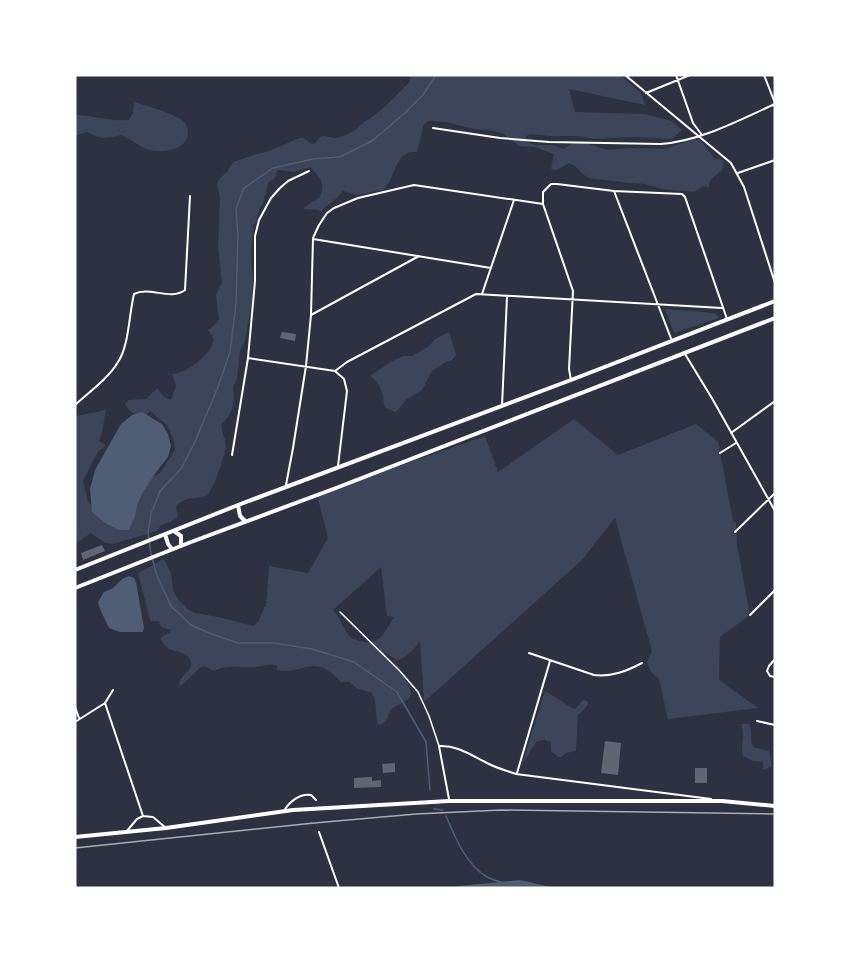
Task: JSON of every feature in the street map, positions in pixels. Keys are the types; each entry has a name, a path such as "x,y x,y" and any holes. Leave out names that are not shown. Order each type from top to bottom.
{"main road":[{"path":"75,570 775,301"},
{"path":"75,588 181,545 346,484 775,318"},
{"path":"238,506 240,516 245,521"},
{"path":"174,531 181,536 181,545"},
{"path":"165,534 172,549"},
{"path":"75,837 126,833 284,811 449,801 722,801 775,806"},
{"path":"764,804 775,801"}],"street":[{"path":"625,75 731,163 744,187 775,283"},
{"path":"676,75 693,123 702,135"},
{"path":"646,93 690,75"},
{"path":"433,128 500,138 549,142 672,143 702,135 775,104 764,75"},
{"path":"738,173 775,160"},
{"path":"232,455 248,358 255,281 255,236 259,220 271,198 280,188 288,181 309,171"},
{"path":"571,380 569,369 573,300 571,284 543,204 543,192 551,184 614,191 682,194 685,197 727,319"},
{"path":"286,488 306,366 311,315 313,238 322,220 334,208 358,198 409,186 543,204"},
{"path":"614,191 672,341"},
{"path":"75,405 118,363 124,348 134,294 144,291 175,294 182,293 184,290 190,196"},
{"path":"482,294 514,200"},
{"path":"313,238 491,268"},
{"path":"311,315 420,256"},
{"path":"335,371 347,362 476,294 722,308"},
{"path":"502,406 507,297"},
{"path":"685,354 775,511"},
{"path":"248,358 335,371 344,380 346,391 338,468"},
{"path":"731,433 774,403"},
{"path":"720,453 736,442"},
{"path":"735,532 775,493"},
{"path":"750,615 775,590"},
{"path":"529,653 594,675 606,676 628,671 642,663"},
{"path":"775,659 767,669 770,676 775,677"},
{"path":"516,774 550,661"},
{"path":"75,722 105,703 113,690"},
{"path":"105,703 143,816"},
{"path":"75,706 80,719"},
{"path":"758,721 775,725"},
{"path":"449,801 439,746 456,747 491,765 516,774 722,801"},
{"path":"284,811 287,805 303,795 311,795 316,801"},
{"path":"126,833 137,819 143,816 153,817 166,828"},
{"path":"319,832 339,888"}],"lane":[{"path":"340,612 418,692 439,746"}],"shaded area":[{"path":"400,75 620,75 641,93 645,105 569,89 575,112 645,114 672,121 682,130 672,139 631,137 595,139 531,134 526,136 525,141 535,145 552,145 564,149 574,142 586,143 608,150 665,149 695,139 703,143 714,158 723,160 724,165 712,179 709,187 703,186 694,192 588,178 569,163 557,170 551,169 554,154 535,147 519,146 504,134 446,122 429,121 424,124 417,152 404,155 383,190 357,195 343,191 320,212 303,209 319,198 322,189 320,178 310,167 294,172 278,170 274,179 268,183 263,203 253,226 252,299 245,341 240,351 237,379 233,388 232,407 228,417 222,423 226,443 225,451 212,487 207,495 180,503 176,507 177,518 161,525 157,531 113,544 105,543 91,533 75,542 75,416 106,409 99,441 105,446 97,453 83,481 88,501 94,510 160,473 175,450 167,425 150,411 144,418 130,411 125,404 128,400 146,399 157,388 164,397 171,400 176,386 172,374 183,371 196,363 211,348 213,338 208,330 219,319 216,295 222,282 218,246 220,198 217,184 219,179 233,162 269,151 299,138 304,138 314,144 322,136 336,138 351,132 383,109 410,82 410,77"},
{"path":"134,102 182,120 188,132 184,143 174,149 155,151 121,135 104,138 87,132 75,136 75,115 129,120 133,113"},
{"path":"665,309 715,313 719,318 674,333"},
{"path":"449,332 456,355 452,360 432,371 422,390 406,400 398,410 395,412 386,408 378,383 370,376 392,361 403,356 412,356"},
{"path":"142,412 162,424 171,446 168,457 143,492 129,530 119,530 105,523 92,512 90,489 95,470 121,424 132,415"},
{"path":"574,419 618,455 696,424 718,442 733,521 736,522 737,545 750,615 720,637 719,680 758,708 668,719 659,679 651,672 647,662 652,651 615,518 582,560 424,702 420,641 404,657 397,660 382,650 406,679 411,692 410,697 393,708 387,720 380,725 372,693 356,688 350,682 341,682 331,673 316,666 286,671 276,670 278,666 272,664 229,667 214,671 204,666 181,686 179,684 191,667 189,657 168,648 160,638 171,630 161,627 159,621 150,620 138,573 164,559 171,573 173,590 179,601 189,610 253,626 266,607 269,566 308,573 328,538 317,495 485,436 498,472","holes":["381,567 387,616 394,617 379,639 364,642 350,636 333,610"]},
{"path":"129,576 136,582 143,632 120,632 109,628 98,602 104,592"},
{"path":"545,691 574,709 585,700 588,702 578,715 576,751 558,757 551,751 551,742 544,740 536,742 522,765"},
{"path":"741,724 749,724 753,747 769,751 772,766 763,770 763,762 753,761 743,756"},
{"path":"520,880 555,888 455,888 458,886"}],"building":[{"path":"282,332 296,334 295,341 280,338"},
{"path":"102,545 105,551 83,560 81,553"},
{"path":"605,741 621,743 618,775 601,773"},
{"path":"395,763 395,772 383,773 382,764"},
{"path":"695,768 707,768 707,783 695,783"},
{"path":"372,777 372,781 381,780 381,787 354,788 354,778"}],"waterway":[{"path":"430,790 426,742 397,692 354,662 312,649 274,643 238,643 191,625 171,606 157,576 148,533 151,514 160,491 181,469 194,444 230,352 236,304 238,236 236,209 244,188 273,168 313,159 340,157 372,141 423,95 436,75"},
{"path":"434,809 443,810"},
{"path":"446,816 467,858 487,877 501,882"}],"railway":[{"path":"75,848 416,814 501,810 775,814"}]}
